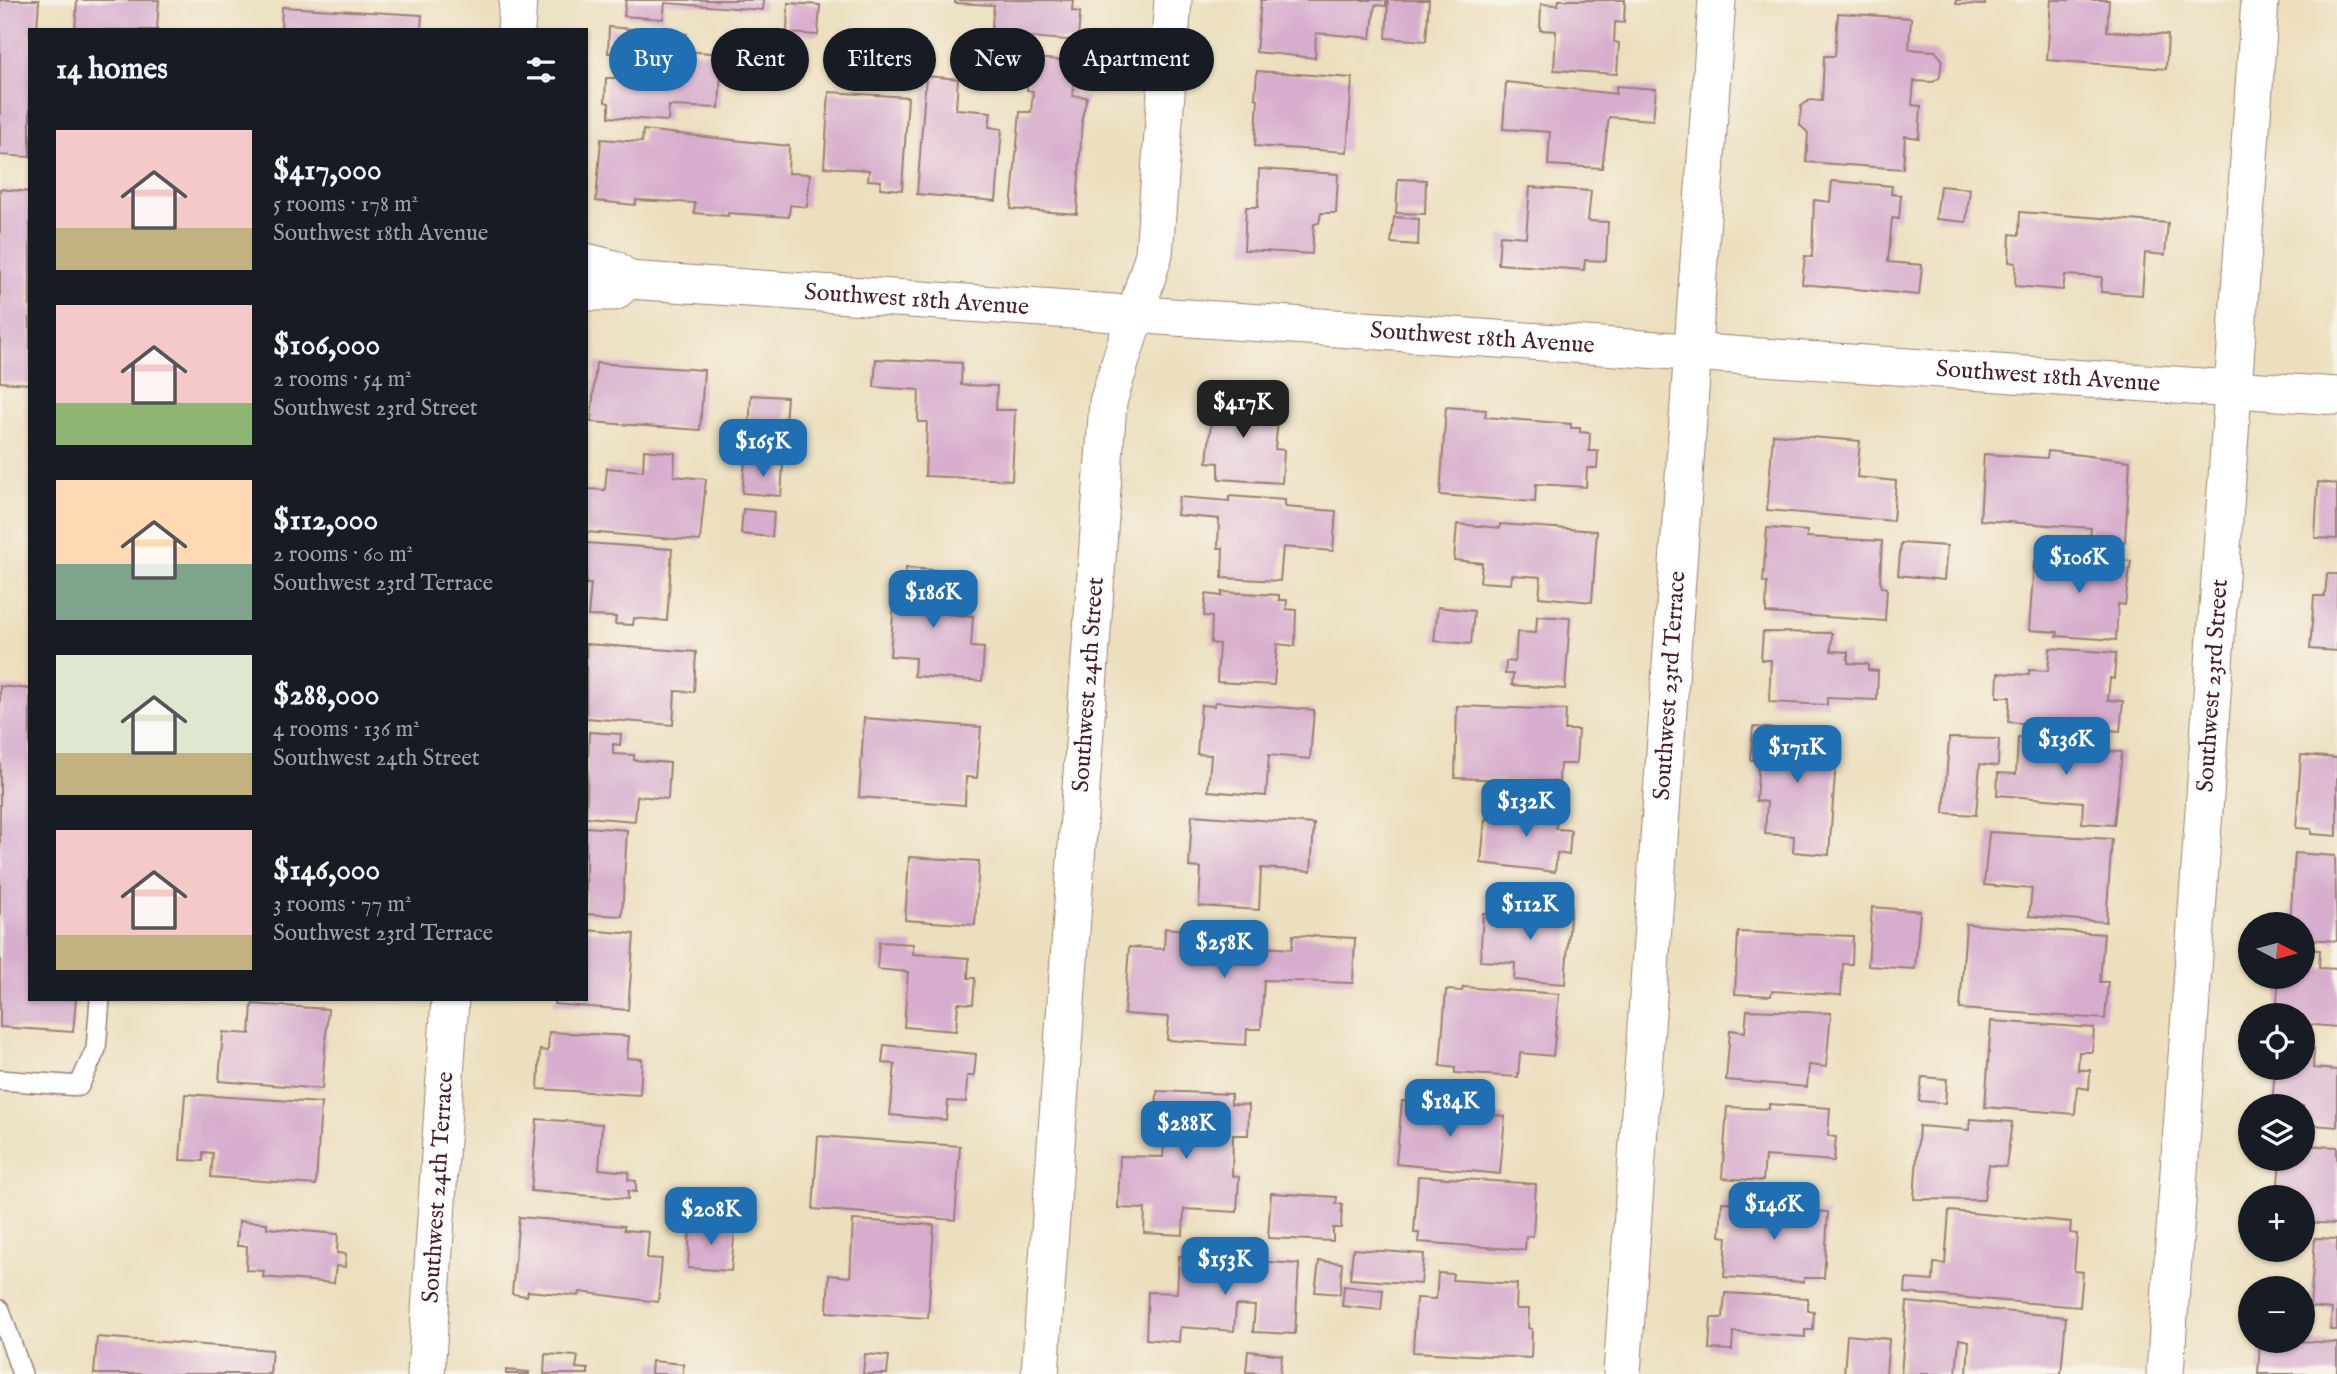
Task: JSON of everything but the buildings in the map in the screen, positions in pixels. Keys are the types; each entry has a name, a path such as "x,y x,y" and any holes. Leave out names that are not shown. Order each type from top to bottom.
{"street":[{"path":"516,28 518,0"},
{"name":"Southwest 24th Street","path":"1040,1374 1108,402 1154,254 1172,0"},
{"name":"Southwest 23rd Terrace","path":"1622,1374 1717,0"},
{"name":"Southwest 23rd Street","path":"2165,1374 2260,0"},
{"name":"Southwest 18th Avenue","path":"588,262 614,269 628,280 2337,396"},
{"name":"Southwest 18th Avenue","path":"588,292 614,292 628,280"},
{"name":"Southwest 24th Terrace","path":"426,1374 450,1001"}],"lane":[{"path":"0,1080 79,1086 96,1049 100,1001"},
{"path":"0,1310 22,1374"}]}
